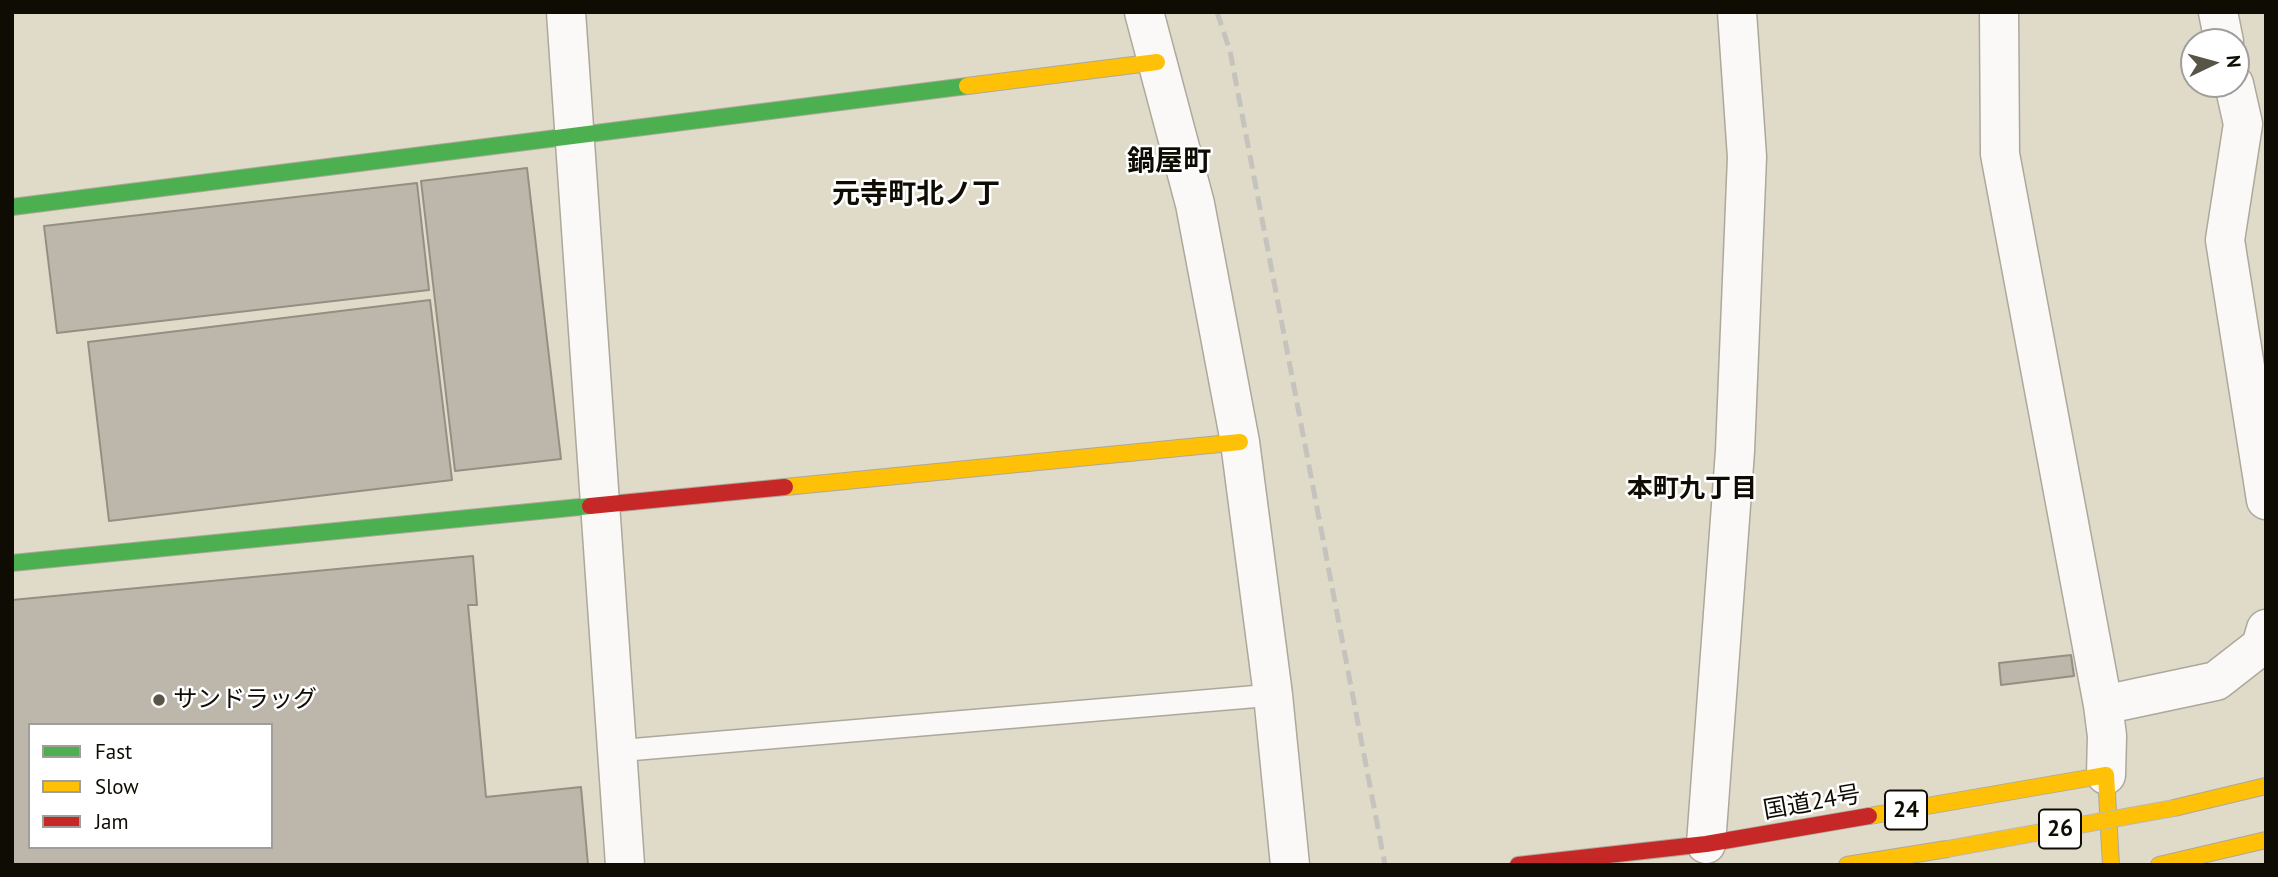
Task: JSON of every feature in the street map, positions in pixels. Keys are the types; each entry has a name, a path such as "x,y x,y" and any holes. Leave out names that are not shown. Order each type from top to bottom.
{"main road":[{"path":"12,207 1157,62"},
{"path":"12,563 1240,442"},
{"path":"2106,775 2111,865"},
{"name":"国道24号","path":"1518,865 1706,844 2106,775"},
{"name":"26","path":"1847,865 2174,808 2266,786"},
{"path":"2159,865 2266,840"}],"street":[{"path":"566,12 625,865"},
{"path":"1144,12 1195,204 1240,442 1273,695 1290,865"},
{"path":"1706,844 1735,451 1747,157 1737,12"},
{"path":"1998,12 2000,155 2103,705 2108,736 2106,775"},
{"path":"2237,98 2243,124 2225,240 2266,500"},
{"path":"2103,705 2216,681 2261,646 2266,629"}],"lane":[{"path":"616,751 1273,695"}],"building":[{"path":"527,168 561,459 455,471 421,181"},
{"path":"417,183 429,290 57,333 44,226"},
{"path":"430,300 452,480 109,521 88,342"},
{"path":"473,556 477,605 468,605 486,797 581,787 588,865 12,865 12,600"},
{"path":"2071,655 2074,676 2001,685 1999,663"}],"railway":[{"path":"1217,12 1230,51 1385,865"}],"traffic: fast":[{"path":"12,207 967,86"},
{"path":"12,563 590,506"}],"traffic: slow":[{"path":"967,86 1157,62"},
{"path":"785,487 1240,442"},
{"path":"1869,816 2106,775 2111,865"},
{"path":"2174,808 2266,786"},
{"path":"1947,849 2174,808"},
{"path":"2159,865 2266,840"},
{"path":"1847,865 1947,849"}],"traffic: jam":[{"path":"590,506 785,487"},
{"path":"1518,865 1706,844 1869,816"}],"place":[{"name":"サンドラッグ","path":"159,700"}],"district":[{"name":"鍋屋町","path":"1169,162"},
{"name":"元寺町北ノ丁","path":"916,195"},
{"name":"本町九丁目","path":"1692,490"}]}
